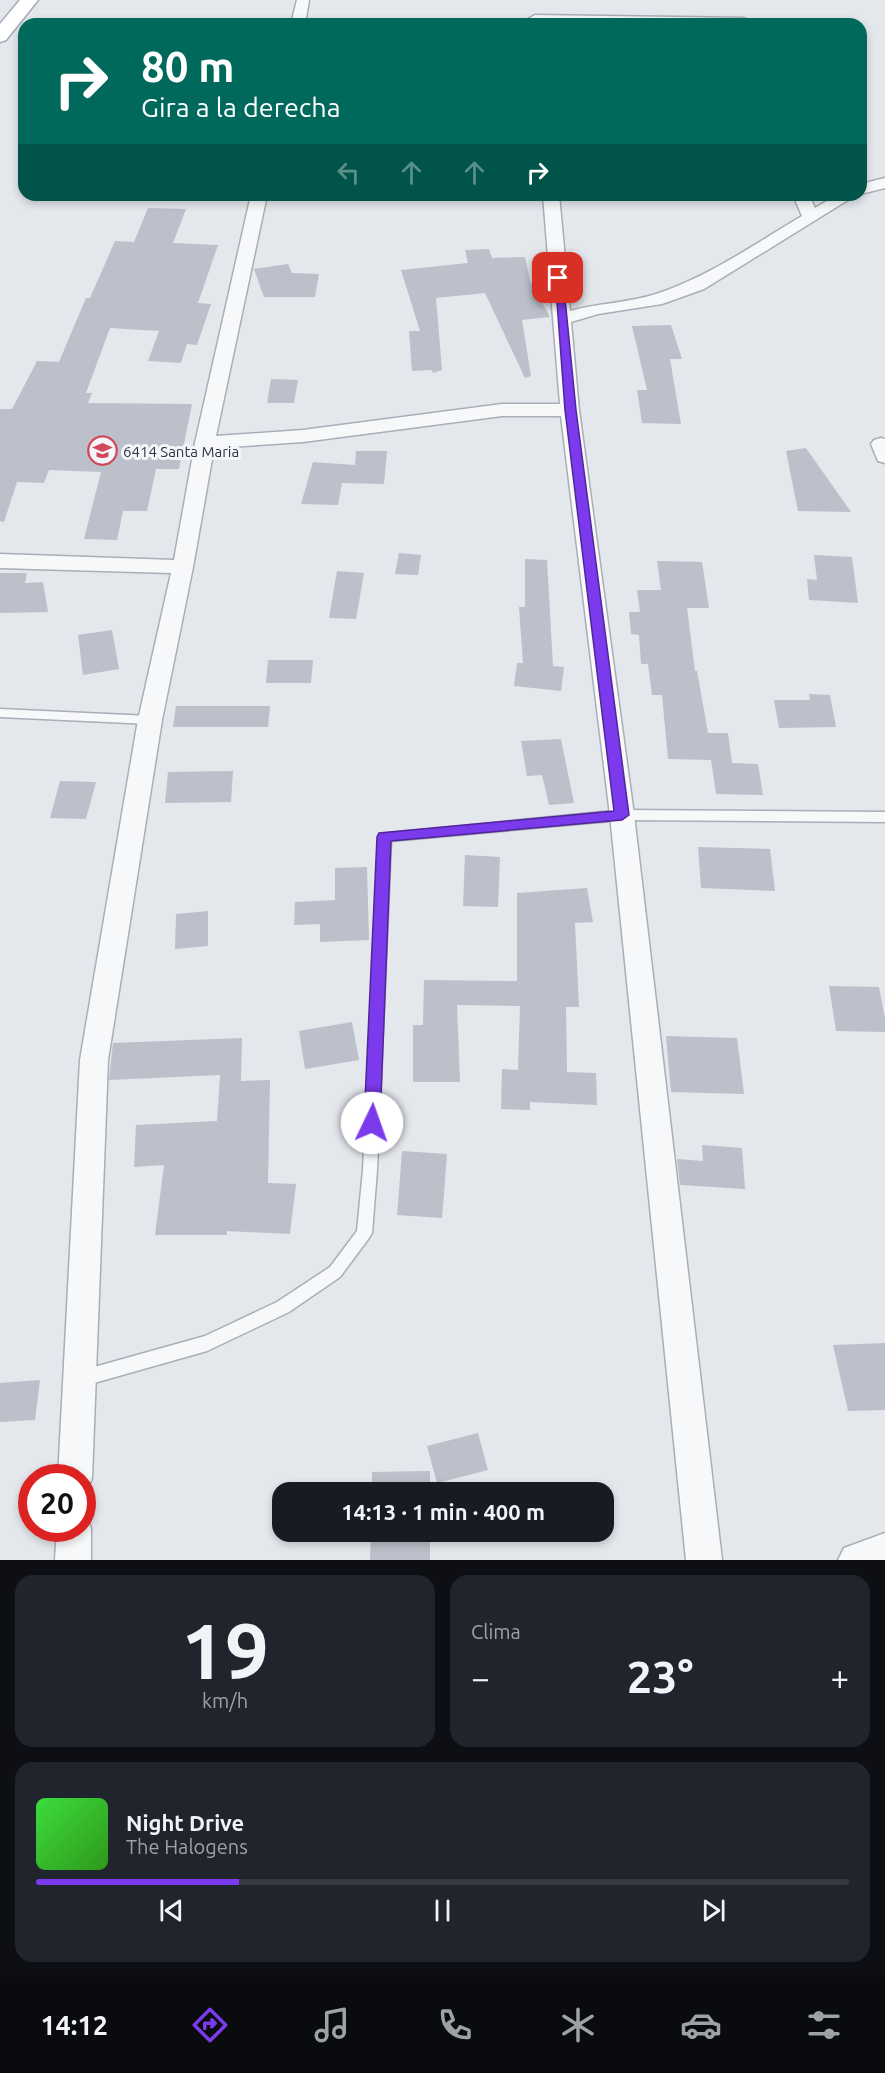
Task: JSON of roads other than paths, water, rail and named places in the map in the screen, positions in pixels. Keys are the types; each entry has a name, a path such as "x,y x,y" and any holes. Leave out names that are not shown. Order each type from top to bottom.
{"main road":[{"path":"0,36 29,0"}],"street":[{"path":"299,18 303,0"},
{"path":"867,188 885,183"},
{"path":"76,1464 94,1060 150,720 183,567 205,443 258,201"},
{"path":"552,201 570,410 622,815 704,1560"},
{"path":"804,201 810,216"},
{"path":"562,319 596,309 656,300 681,292 715,276 837,201"},
{"path":"205,443 303,436 502,410 570,410"},
{"path":"0,561 183,567"},
{"path":"73,1560 74,1542"},
{"path":"856,1560 885,1551"}],"lane":[{"path":"0,713 150,720"},
{"path":"79,1379 207,1343 283,1307 335,1272 364,1233 370,1170 384,837 622,815 885,817"}],"place":[{"name":"6414 Santa Maria","path":"102,451"}]}
